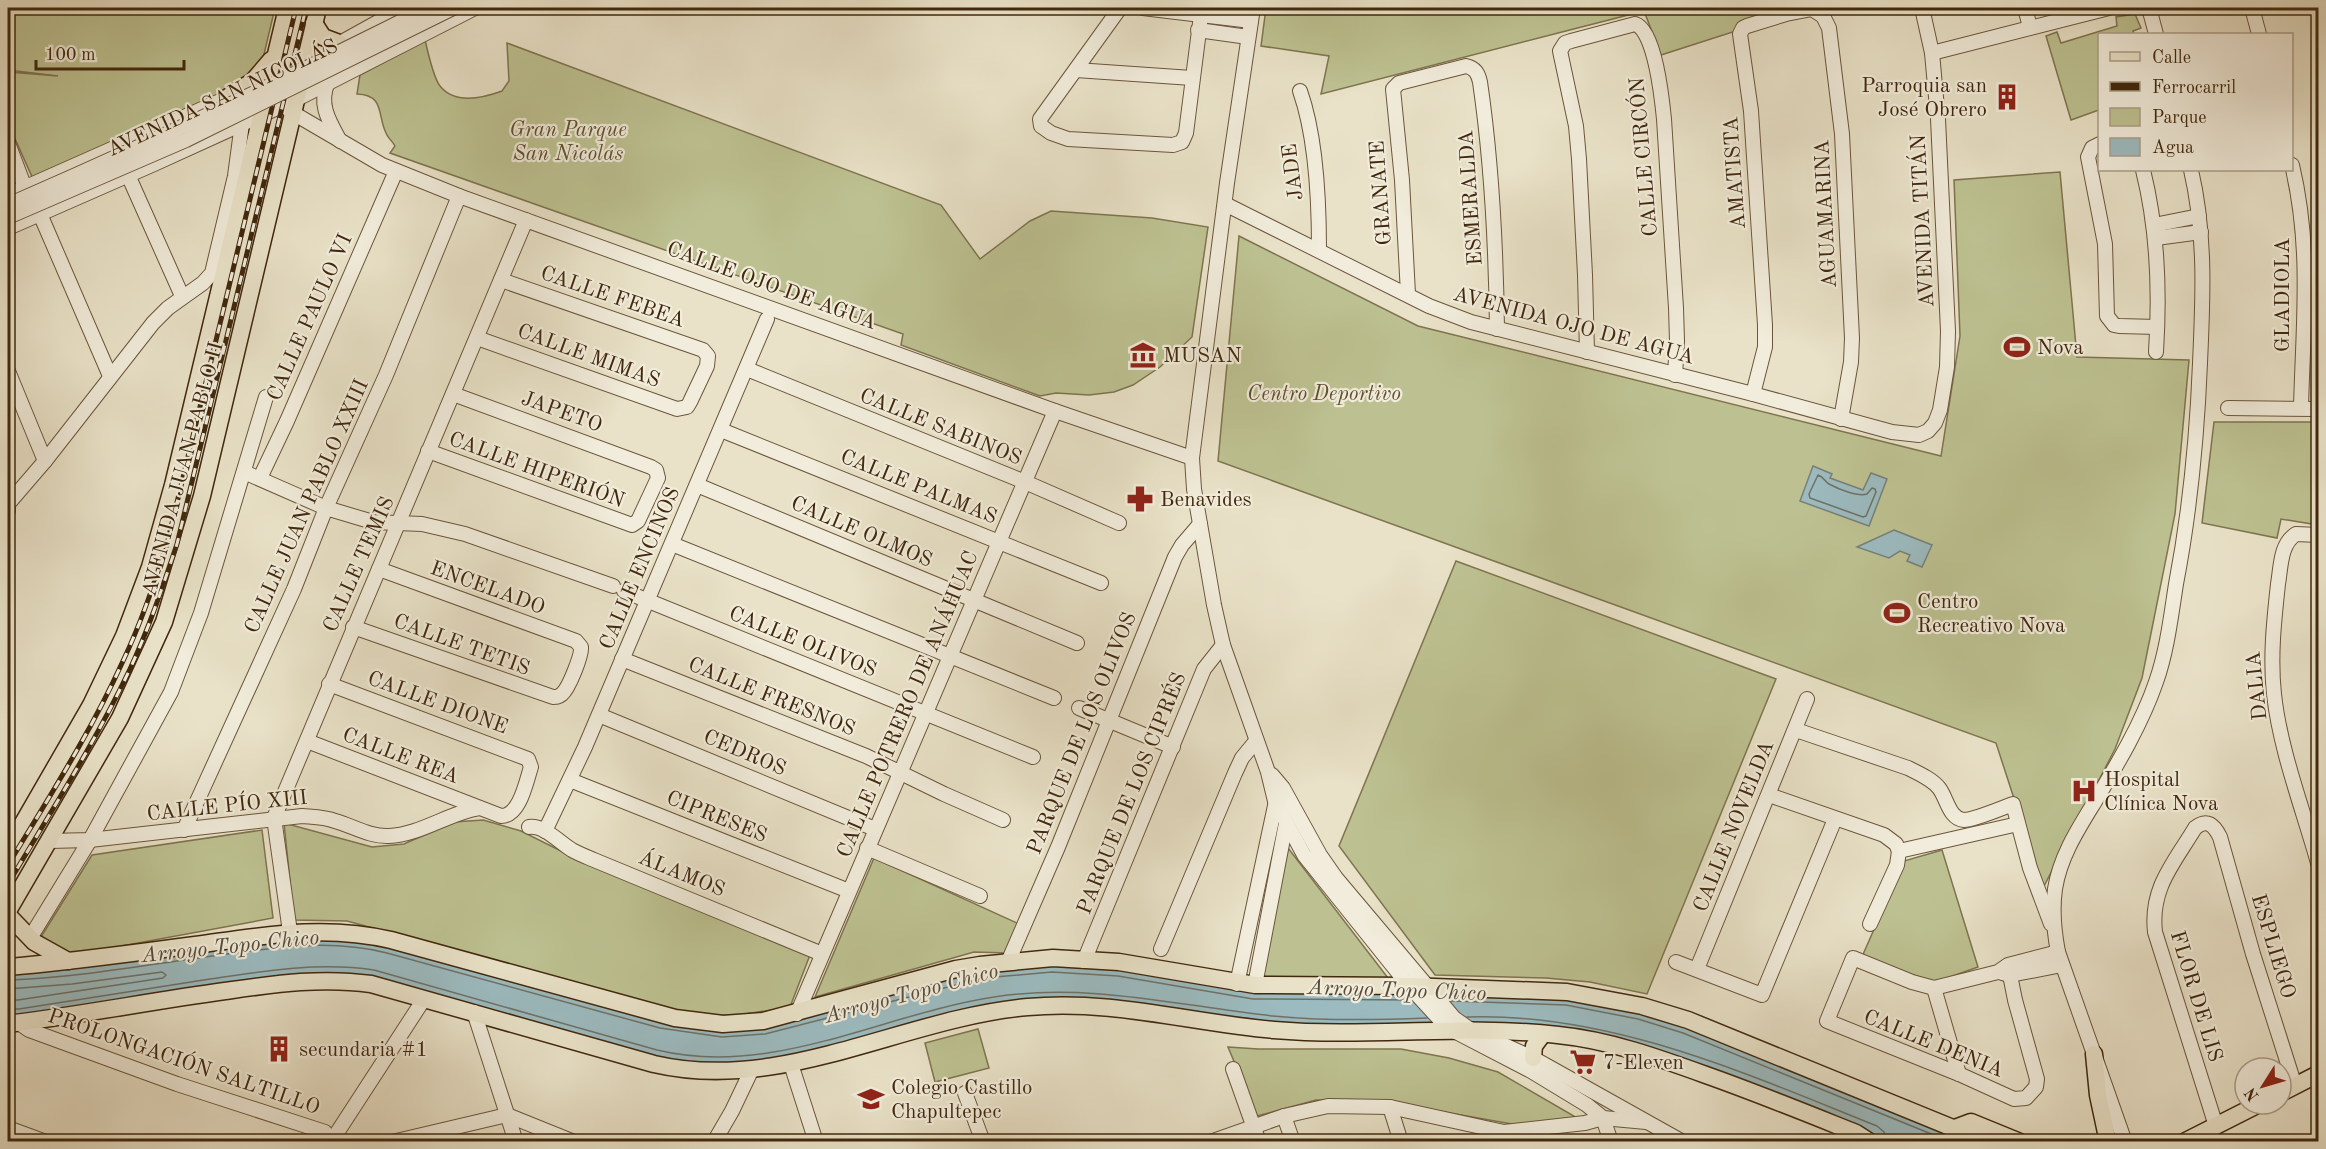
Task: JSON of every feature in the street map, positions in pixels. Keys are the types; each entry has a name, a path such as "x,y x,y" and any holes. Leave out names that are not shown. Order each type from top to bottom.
{"main road":[{"name":"AVENIDA JUAN PABLO II","path":"8,849 91,705 124,636 150,567 173,485 287,8"},
{"name":"AVENIDA JUAN PABLO II","path":"8,913 120,718 147,662 171,602 202,496 291,106 306,64 316,15"},
{"path":"316,15 323,37 333,47"},
{"path":"234,95 260,75 275,54"},
{"path":"8,913 30,938 69,962"},
{"path":"8,967 69,962 290,932 332,931 366,934 685,1020 741,1024 797,1014 956,969 1053,958 1119,962 1237,984 1422,991 1567,992 1642,1006 1688,1020 1987,1142"},
{"path":"13,1024 302,981 347,981 371,984 665,1066 714,1071 791,1064 953,1019 995,1011 1064,1005 1141,1011 1276,1030 1456,1026 1582,1039 1665,1060 1880,1142"},
{"path":"1533,1058 1534,1046 1543,1034"},
{"path":"2094,1054 2098,1095 2108,1142"},
{"path":"2293,1087 2319,1074"},
{"path":"2184,1142 2236,1116"},
{"path":"1955,1128 1971,1122 2020,1142"}],"street":[{"path":"8,195 234,95 268,84 402,8"},
{"name":"AVENIDA SAN NICOLÁS","path":"8,205 271,86 428,8"},
{"name":"AVENIDA SAN NICOLÁS","path":"8,217 186,140 453,8"},
{"path":"8,228 243,122 291,106 332,80 475,8"},
{"path":"1120,8 1040,119 1041,126 1051,133 1068,139 1173,145 1182,142 1186,133 1201,15"},
{"path":"1143,8 1201,15 1252,14 1192,458 1194,489 1223,645 1269,772 1275,801 1304,855 1322,880 1456,1026 1603,1118 1611,1142"},
{"name":"AVENIDA TITÁN","path":"1922,8 1932,53 1938,119 1948,331 1947,367 1940,410 1935,423 1928,431"},
{"path":"2025,8 2030,27"},
{"path":"1932,53 2109,8"},
{"path":"2149,8 2156,33"},
{"path":"2252,8 2259,33"},
{"name":"AMATISTA","path":"1753,394 1765,347 1765,325 1751,111 1740,34 1747,26 1786,14 1804,9 1818,11"},
{"name":"AGUAMARINA","path":"1818,11 1829,28 1842,134 1851,295 1851,362 1841,419"},
{"name":"CALLE CIRCÓN","path":"1587,352 1579,159 1576,126 1560,51 1565,43 1571,41 1627,25 1640,26 1645,31 1660,87 1664,119 1676,308 1675,375"},
{"path":"1198,30 1248,37"},
{"path":"332,80 325,67 324,59 333,47"},
{"name":"GRANATE","path":"1408,294 1394,89 1399,83 1466,66 1472,68"},
{"name":"ESMERALDA","path":"1472,68 1480,82 1487,128 1496,260 1497,329"},
{"path":"1076,70 1192,78"},
{"path":"332,80 323,96 323,104 341,142"},
{"name":"CALLE OJO DE AGUA","path":"268,84 291,106 341,142 396,171 459,196 1055,411 1192,458"},
{"name":"JADE","path":"1300,91 1317,186 1319,249"},
{"path":"8,511 8,504 45,461 153,323 182,296 203,283 212,273 235,176 243,122 234,95"},
{"path":"8,143 25,188"},
{"path":"2098,145 2092,148 2088,157 2105,244 2107,316 2114,325 2157,327"},
{"name":"CALLE PAULO VI","path":"260,478 396,171"},
{"path":"2143,171 2155,231 2156,352"},
{"path":"2054,933 2055,890 2065,859 2077,831 2148,703 2157,681 2166,643 2187,522 2196,440 2204,297 2201,232 2191,171"},
{"name":"GLADIOLA","path":"2293,171 2306,257 2301,408"},
{"path":"128,175 182,296"},
{"name":"CALLE JUAN PABLO XXIII","path":"184,830 294,588 326,508 386,375 459,196"},
{"name":"AVENIDA OJO DE AGUA","path":"1225,204 1451,315 1841,419 1909,435 1919,435 1928,431"},
{"path":"40,214 110,376"},
{"path":"2155,231 2199,216"},
{"name":"CALLE TEMIS","path":"274,818 526,220"},
{"path":"2155,231 2201,232"},
{"name":"CALLE FEBEA","path":"501,280 703,350 708,356 707,366 687,407"},
{"name":"CALLE ENCINOS","path":"545,831 570,780 767,319"},
{"name":"CALLE MIMAS","path":"477,338 677,409 687,407"},
{"name":"CALLE SABINOS","path":"747,369 1026,482 1119,523"},
{"path":"8,371 45,461"},
{"name":"JAPETO","path":"453,394 656,470 658,478 638,521 632,525"},
{"path":"30,938 90,840 152,729 188,652 266,397"},
{"path":"2228,408 2319,409"},
{"name":"CALLE POTRERO DE ANÁHUAC","path":"797,1014 1055,411"},
{"name":"CALLE PALMAS","path":"721,429 1101,583"},
{"name":"CALLE HIPERIÓN","path":"428,451 632,525"},
{"name":"CALLE OLIVOS","path":"244,472 326,508 373,522 422,524 465,534 619,589 1034,757"},
{"name":"CALLE OLMOS","path":"697,485 1077,643"},
{"name":"PARQUE DE LOS OLIVOS","path":"1008,962 1058,847 1175,557 1200,524"},
{"name":"DALIA","path":"2319,535 2304,533 2289,538 2285,543 2273,624 2272,657 2274,695 2288,758 2319,863"},
{"path":"672,544 1054,698"},
{"name":"ENCELADO","path":"380,569 576,641 581,646 581,654 564,691 557,697"},
{"name":"CALLE TETIS","path":"353,627 548,696 557,697"},
{"name":"PARQUE DE LOS CIPRÉS","path":"1084,961 1204,669 1223,645"},
{"name":"CALLE FRESNOS","path":"622,658 866,756 1003,820"},
{"name":"CALLE DIONE","path":"329,684 456,730 531,761 531,767 514,811 508,815"},
{"name":"CALLE NOVELDA","path":"1697,969 1807,699"},
{"path":"1079,708 1173,747"},
{"name":"CEDROS","path":"598,715 875,829"},
{"path":"1796,730 1920,774 1939,787 1952,814 1959,819 1970,819 2013,804 2033,878 2125,1142"},
{"name":"CALLE REA","path":"307,741 480,808"},
{"path":"1161,949 1235,773 1242,758 1256,741"},
{"path":"1269,772 1283,788 1320,855 1422,991"},
{"name":"CIPRESES","path":"570,780 849,891"},
{"path":"1237,984 1275,801 1283,788"},
{"path":"1769,795 1884,835 1896,844 1899,851 1897,864 1870,924"},
{"name":"CALLE PÍO XIII","path":"49,840 90,840 274,818 316,817 391,836 457,813 480,808 501,816 508,815"},
{"path":"274,818 290,932"},
{"path":"1676,962 1762,995 1835,819"},
{"name":"ESPLIEGO","path":"2206,822 2215,829 2220,837 2279,1056"},
{"name":"FLOR DE LIS","path":"2206,822 2195,828 2160,886 2153,914 2155,932 2216,1126"},
{"path":"1255,985 1286,823"},
{"path":"1899,851 2018,824"},
{"name":"ÁLAMOS","path":"529,827 535,826 545,831 574,851 822,954"},
{"path":"867,849 980,896"},
{"name":"CALLE DENIA","path":"1934,988 1912,982 1853,958 1827,1021 1959,1074 2014,1099 2026,1098 2036,1087 2037,1079 2005,971"},
{"path":"1959,1074 1934,988 2060,958"},
{"path":"332,1141 424,999"},
{"path":"474,1012 516,1142"},
{"name":"PROLONGACIÓN SALTILLO","path":"13,1024 177,1084 325,1132 332,1141"},
{"path":"1456,1026 1533,1058 1652,1122 1683,1142"},
{"path":"791,1064 816,1142"},
{"path":"714,1142 752,1069"},
{"path":"1233,1069 1259,1142"},
{"path":"965,1093 983,1142"},
{"path":"1210,1142 1284,1116 1328,1106 1390,1107 1505,1137 1603,1118 1652,1122"},
{"path":"1390,1107 1401,1142"},
{"path":"392,1142 507,1115 574,1142"},
{"path":"1284,1116 1293,1142"},
{"path":"8,1128 45,1142"}],"green space":[{"path":"8,8 275,8 260,71 239,93 33,179 8,123 8,72 58,76 8,70"},
{"path":"1266,8 1807,8 1661,55 1644,11 1321,94 1329,56 1261,46"},
{"path":"2135,14 2141,28 2133,31 2134,33 2098,33 2098,110 2071,120 2046,36 2057,32 2061,43 2117,26 2116,17"},
{"name":"Gran Parque San Nicolás","path":"425,40 437,82 453,96 478,98 502,91 509,81 507,43 941,205 980,259 1030,221 1051,211 1152,218 1208,227 1192,337 1160,367 1133,385 1114,392 1089,395 1056,393 1040,396 901,345 903,334 390,153 395,146 383,126 379,107 372,98 357,94 360,75"},
{"name":"Centro Recreativo Nova","path":"2060,172 2077,357 2189,360 2175,514 2142,678 2115,749 2043,888 1996,743 1218,461 1239,236 1418,326 1941,456 1960,336 1954,180"},
{"path":"2214,422 2318,422 2318,525 2281,519 2277,538 2202,523"},
{"path":"1456,561 1776,679 1647,994 1590,982 1546,978 1435,975 1339,846"},
{"path":"483,820 521,831 581,861 810,955 790,1007 739,1015 696,1016 347,921 294,920 284,823 372,847 404,844 454,822"},
{"path":"262,830 273,918 62,957 39,940 92,855"},
{"path":"1285,844 1388,978 1259,977"},
{"path":"1942,850 1978,967 1936,982 1861,959 1904,861"},
{"path":"874,858 1019,924 1008,953 974,952 815,997"},
{"path":"978,1029 989,1068 935,1082 925,1043"},
{"path":"1228,1047 1401,1049 1449,1058 1498,1072 1579,1119 1523,1126 1388,1102 1316,1100 1257,1116"}],"water":[{"path":"1813,466 1832,474 1830,478 1863,490 1871,473 1887,479 1869,526 1800,501"},
{"path":"1894,530 1932,545 1922,567 1907,561 1910,555 1900,551 1889,558 1857,547"},
{"name":"Arroyo Topo Chico","path":"332,931 723,1024 1029,959 1237,984 1383,986 1642,1006 1976,1141 1879,1141 1720,1080 1582,1039 1393,1033 1064,1005 839,1051 697,1070 347,980 8,1022 8,967"}],"railway":[{"path":"8,865 68,765 111,687 130,647 157,574 167,544 296,8"},
{"path":"8,884 72,778 130,669 177,544 306,8"}],"place":[{"name":"Parroquia san José Obrero","path":"2007,97"},
{"name":"Nova","path":"2017,347"},
{"name":"MUSAN","path":"1143,355"},
{"name":"Benavides","path":"1140,499"},
{"name":"Centro Recreativo Nova","path":"1897,613"},
{"name":"Hospital Clínica Nova","path":"2084,791"},
{"name":"secundaria #1","path":"279,1049"},
{"name":"7-Eleven","path":"1583,1062"},
{"name":"Colegio Castillo Chapultepec","path":"871,1099"}],"park label":[{"name":"Centro Deportivo","path":"1324,393"}]}
